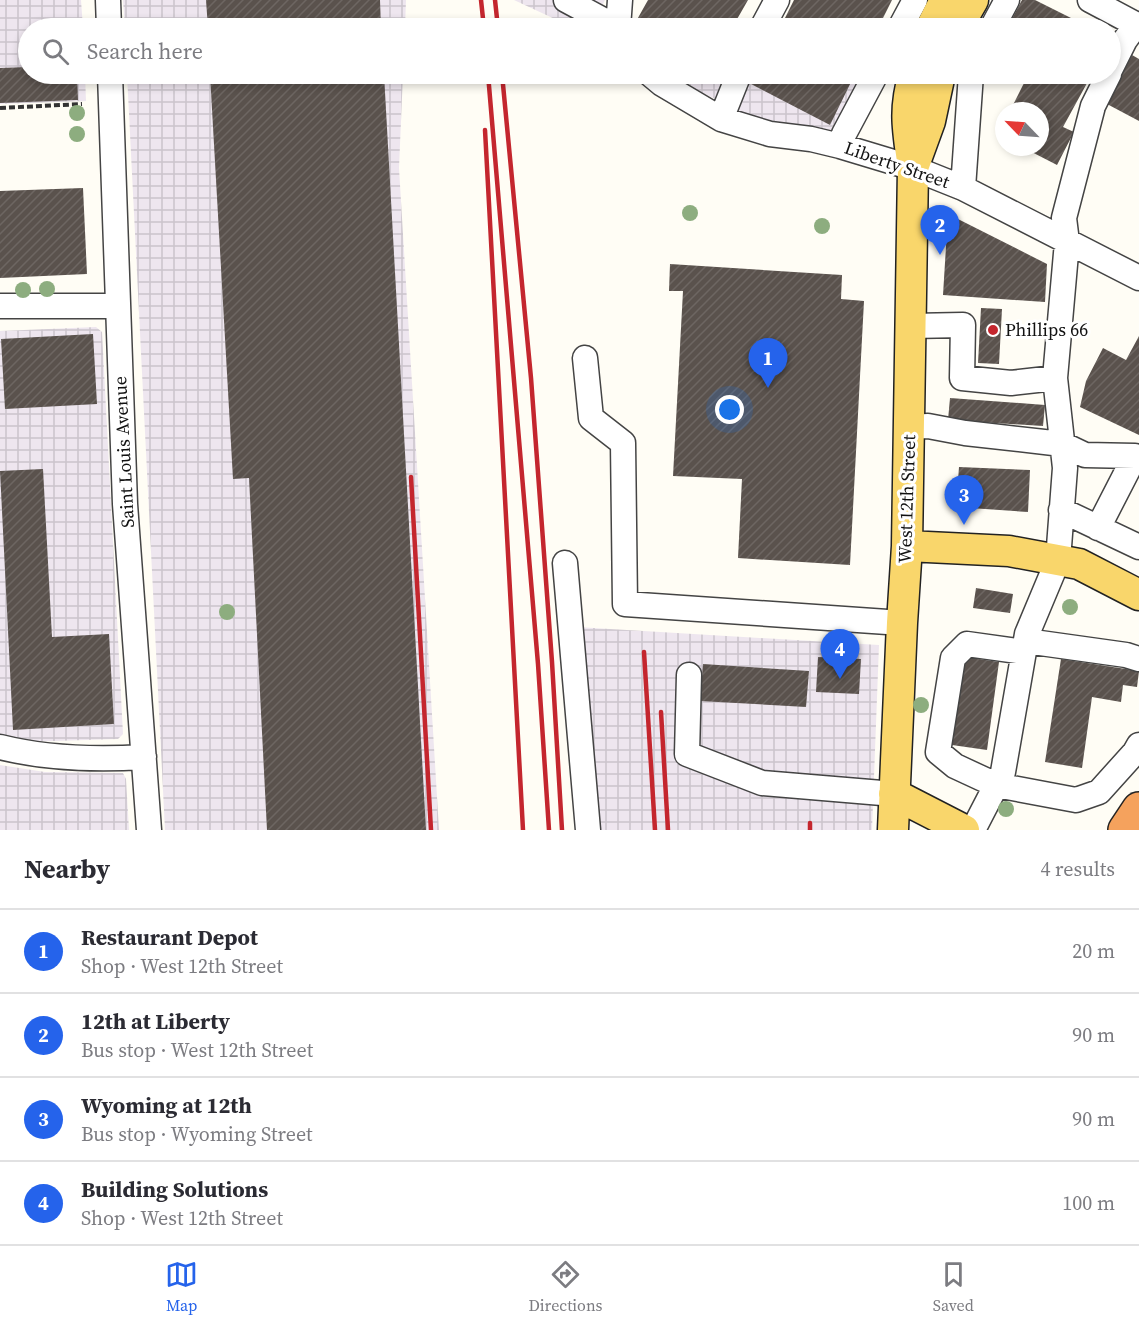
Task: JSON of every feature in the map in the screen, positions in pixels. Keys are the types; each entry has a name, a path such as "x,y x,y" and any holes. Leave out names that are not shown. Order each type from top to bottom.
{"main road":[{"path":"936,18 945,0"},
{"path":"963,18 973,0"},
{"name":"West 12th Street","path":"893,830 907,546 913,168 906,123 911,84"},
{"name":"West 12th Street","path":"913,168 930,121 937,84"},
{"path":"907,546 1009,550 1079,564 1139,595"},
{"path":"894,794 963,830"}],"street":[{"path":"108,0 109,18"},
{"path":"566,0 599,18"},
{"path":"619,18 620,0"},
{"path":"767,18 777,0"},
{"path":"905,18 915,0"},
{"path":"997,18 1007,0"},
{"path":"1090,0 1138,25 1121,49"},
{"name":"Saint Louis Avenue","path":"111,84 125,504 149,830"},
{"name":"Liberty Street","path":"662,84 721,119 770,134 811,139 840,146 913,168 963,188 1139,278"},
{"path":"721,119 735,84"},
{"path":"840,146 871,84"},
{"path":"963,188 970,84"},
{"path":"973,830 1003,771 1025,647 1058,560 1065,468 1055,378 1067,242 1064,218 1093,106 1104,84"},
{"path":"0,306 117,306"},
{"path":"911,327 963,326 962,378 1011,383 1055,378"},
{"path":"585,358 591,418 623,443 626,604 902,623"},
{"path":"909,427 928,426 965,433 1062,444 1086,455 1137,458 1098,528"},
{"path":"1061,510 1139,547"},
{"path":"565,563 588,830"},
{"path":"1139,659 1126,655 967,644 953,658 938,752 955,766 996,785 1076,800 1099,792 1139,745"},
{"path":"689,675 687,754 762,783 894,794"},
{"path":"0,747 54,758 99,760 144,758"}],"path":[{"path":"0,108 82,104"}],"shaded area":[{"path":"0,0 81,0 82,18 18,18 18,84 85,84 86,101 0,104"},
{"path":"123,0 406,0 405,18 124,18"},
{"path":"514,0 605,0 603,4 581,11 577,18 553,18"},
{"path":"128,84 403,84 399,168 439,830 165,830"},
{"path":"689,84 864,84 839,132 752,117"},
{"path":"96,327 102,332 123,734 118,739 22,742 0,738 0,331"},
{"path":"577,627 879,645 872,830 593,830"},
{"path":"0,765 45,772 123,773 126,779 129,830 0,830"}],"building":[{"path":"206,0 380,0 381,18 207,18"},
{"path":"648,0 748,0 738,18 638,18"},
{"path":"794,0 892,0 883,18 785,18"},
{"path":"1022,0 1035,0 1071,18 1012,18"},
{"path":"1132,55 1139,59 1139,121 1107,104 1117,84 1121,84 1121,77"},
{"path":"18,67 18,84 77,84 78,100 0,103 0,68"},
{"path":"211,84 385,84 426,830 267,830 249,478 233,479"},
{"path":"751,84 850,84 830,125"},
{"path":"1024,84 1087,84 1063,127 1074,132 1057,165 1040,156 1049,156 1049,102 1014,102"},
{"path":"83,188 87,274 0,278 0,191"},
{"path":"948,214 1047,264 1045,302 943,295"},
{"path":"670,264 842,275 841,299 864,301 850,565 738,558 742,479 673,476 683,291 669,291"},
{"path":"981,308 1002,309 999,364 978,363"},
{"path":"93,334 97,404 5,409 1,339"},
{"path":"1139,336 1139,435 1080,407 1086,381 1103,348 1126,360"},
{"path":"950,398 1045,405 1043,426 948,420"},
{"path":"959,467 1030,470 1028,512 956,507"},
{"path":"43,469 52,637 109,634 114,724 13,730 0,471"},
{"path":"976,588 1013,594 1010,613 973,608"},
{"path":"818,657 861,659 859,694 816,692"},
{"path":"966,657 999,662 987,750 952,745"},
{"path":"1061,659 1139,671 1137,687 1123,685 1121,702 1092,697 1082,768 1045,762"},
{"path":"703,664 809,671 806,707 700,701"}],"railway":[{"path":"481,0 483,18"},
{"path":"495,0 497,18"},
{"path":"489,84 538,664 549,830"},
{"path":"503,84 531,378 562,830"},
{"path":"485,130 523,830"},
{"path":"411,477 431,830"},
{"path":"644,652 655,830"},
{"path":"661,712 668,830"},
{"path":"810,823 810,830"}],"place":[{"name":"12th at Liberty","path":"940,255"},
{"name":"Phillips 66","path":"993,330"},
{"name":"Restaurant Depot","path":"768,388"},
{"name":"Wyoming at 12th","path":"964,525"},
{"name":"Building Solutions","path":"840,679"}]}
